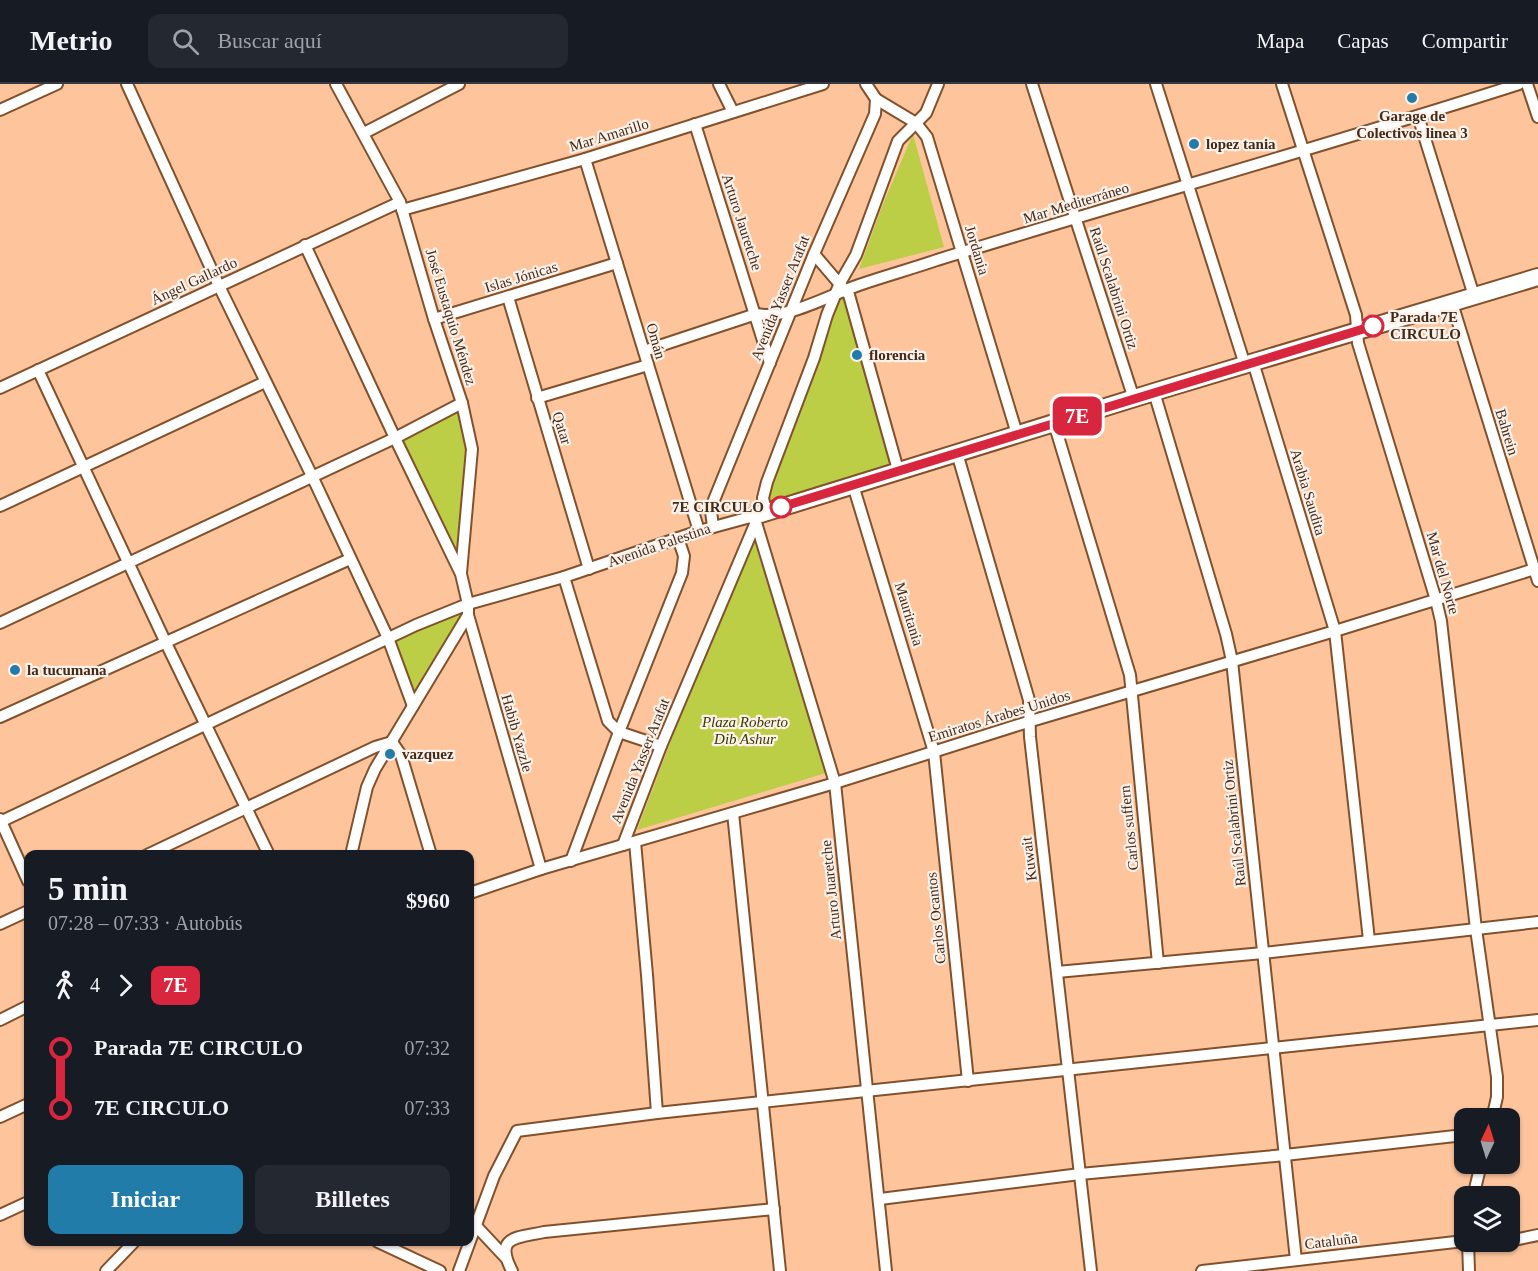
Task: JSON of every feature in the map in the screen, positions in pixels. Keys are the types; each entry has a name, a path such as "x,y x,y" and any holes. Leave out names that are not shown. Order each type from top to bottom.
{"street":[{"path":"0,110 57,84"},
{"path":"127,84 219,286 388,638 413,706"},
{"name":"José Eustaquio Méndez","path":"336,84 401,206 434,319 462,403 472,449 461,574"},
{"path":"363,133 459,84"},
{"path":"719,84 733,112"},
{"name":"Mar Amarillo","path":"401,206 585,159 823,84"},
{"path":"866,84 876,99"},
{"name":"Avenida Yasser Arafat","path":"623,845 661,746 759,516 766,482 814,358 835,294 843,286 856,255 898,141 926,113 938,84"},
{"name":"Raúl Scalabrini Ortiz","path":"1032,84 1134,399"},
{"name":"Arabia Saudita","path":"1156,84 1187,185 1249,364 1335,631 1370,940"},
{"name":"Mar del Norte","path":"1282,84 1356,315 1358,343 1436,600 1444,645 1476,929 1497,1088 1494,1108"},
{"name":"Mar Mediterráneo","path":"843,286 1076,219 1519,84"},
{"path":"1527,84 1538,117"},
{"name":"Jordania","path":"876,99 916,123 927,137 1017,434"},
{"name":"Avenida Yasser Arafat","path":"713,527 711,511 714,500 791,310 875,114 876,99"},
{"path":"1418,116 1474,296"},
{"name":"Arturo Jauretche","path":"695,124 770,363"},
{"name":"Omán","path":"585,159 699,531"},
{"name":"Ángel Gallardo","path":"0,387 306,245 401,206"},
{"path":"306,245 461,574"},
{"path":"814,255 843,286 898,470"},
{"name":"Islas Jónicas","path":"434,319 617,263"},
{"name":"Avenida Palestina","path":"0,821 388,638 699,531 759,516 898,470 1538,277"},
{"path":"644,351 756,314 770,316 835,294"},
{"name":"Qatar","path":"508,297 589,569"},
{"name":"Bahrein","path":"1452,303 1538,581"},
{"path":"537,398 648,365"},
{"path":"38,370 165,641 267,850"},
{"path":"0,506 265,382"},
{"name":"Raúl Scalabrini Ortiz","path":"1154,392 1232,661 1296,1260"},
{"path":"0,623 128,561 395,438 462,403"},
{"path":"1054,423 1130,675 1131,691"},
{"name":"Kuwait","path":"957,453 1029,700 1030,737 1090,1271"},
{"name":"Mauritania","path":"853,485 934,752"},
{"name":"Arturo Juaretche","path":"759,516 835,783 886,1271"},
{"name":"Avenida Yasser Arafat","path":"571,861 682,573 684,556 678,538"},
{"path":"0,717 350,559"},
{"name":"Emiratos Árabes Unidos","path":"474,892 541,869 835,783 1031,721 1536,569"},
{"name":"Habib Yazzle","path":"461,574 468,610 541,869"},
{"path":"564,577 608,721 619,732 661,746"},
{"path":"352,850 367,787 375,769 468,610"},
{"name":"Carlos suffern","path":"1131,691 1158,963"},
{"path":"158,850 375,747 392,742"},
{"path":"392,742 401,755 430,850"},
{"name":"Carlos Ocantos","path":"934,752 968,1081"},
{"path":"733,813 780,1271"},
{"path":"0,821 24,872"},
{"path":"635,842 648,975 657,1113"},
{"path":"0,924 24,912"},
{"path":"1058,972 1263,953 1538,922"},
{"path":"0,1020 24,1008"},
{"path":"474,1234 494,1176 517,1131 657,1113 1538,1020"},
{"path":"0,1117 24,1106"},
{"path":"880,1199 1080,1174 1454,1136"},
{"path":"0,1215 24,1204"},
{"path":"509,1265 506,1247 508,1242 544,1232 774,1209"},
{"path":"477,1227 509,1265"},
{"path":"1520,1239 1538,1235"},
{"name":"Cataluña","path":"1202,1271 1454,1242"},
{"path":"106,1271 131,1246"},
{"path":"387,1246 440,1271"},
{"path":"459,1271 469,1246"},
{"path":"1467,1252 1469,1271"},
{"path":"498,1271 509,1265"}],"green space":[{"path":"913,134 944,247 859,269 883,204"},
{"path":"846,293 891,467 767,510 769,482 838,296"},
{"path":"462,404 470,440 461,572 396,438"},
{"name":"Plaza Roberto Dib Ashur","path":"754,540 826,773 637,830 693,683"},
{"path":"468,605 414,703 390,639"}],"bus line":[{"name":"7E","path":"781,507 1373,326"}],"place":[{"name":"Garage de Colectivos linea 3","path":"1412,98"},
{"name":"lopez tania","path":"1194,144"},
{"name":"Parada 7E CIRCULO","path":"1373,326"},
{"name":"florencia","path":"857,355"},
{"name":"7E CIRCULO","path":"781,507"},
{"name":"la tucumana","path":"15,670"},
{"name":"vazquez","path":"390,754"}]}
